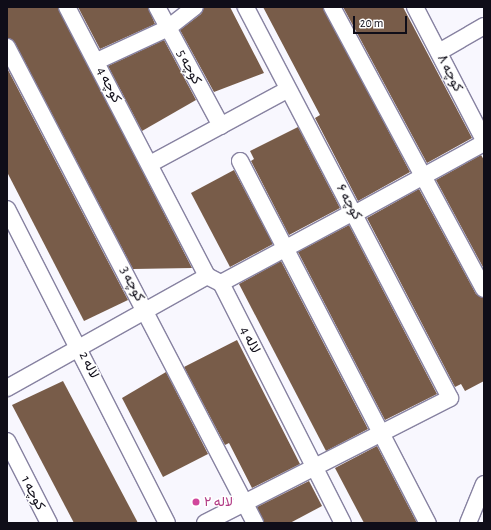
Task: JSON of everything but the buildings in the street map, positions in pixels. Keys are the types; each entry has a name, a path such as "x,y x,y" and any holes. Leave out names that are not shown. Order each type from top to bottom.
{"street":[{"name":"کوچه 4","path":"67,7 97,61 150,164"},
{"name":"کوچه 5","path":"157,7 221,126"},
{"path":"97,61 168,28 195,7"},
{"name":"کوچه ۶","path":"246,7 287,90 355,212 450,398 381,432"},
{"path":"332,7 484,289"},
{"name":"کوچه ۸","path":"415,7 484,140"},
{"path":"439,52 484,26"},
{"name":"کوچه 3","path":"7,47 145,309 255,523"},
{"path":"150,164 287,90"},
{"path":"7,388 145,309 284,249 423,178 484,143"},
{"path":"240,160 284,249 428,523"},
{"name":"لاله 4","path":"150,164 214,279 343,523"},
{"name":"لاله 2","path":"7,209 79,347 167,523"},
{"path":"205,523 381,432"},
{"name":"کوچه 1","path":"7,442 48,523"},
{"path":"468,523 484,484"}],"place":[{"name":"لاله ۲","path":"196,502"}]}
